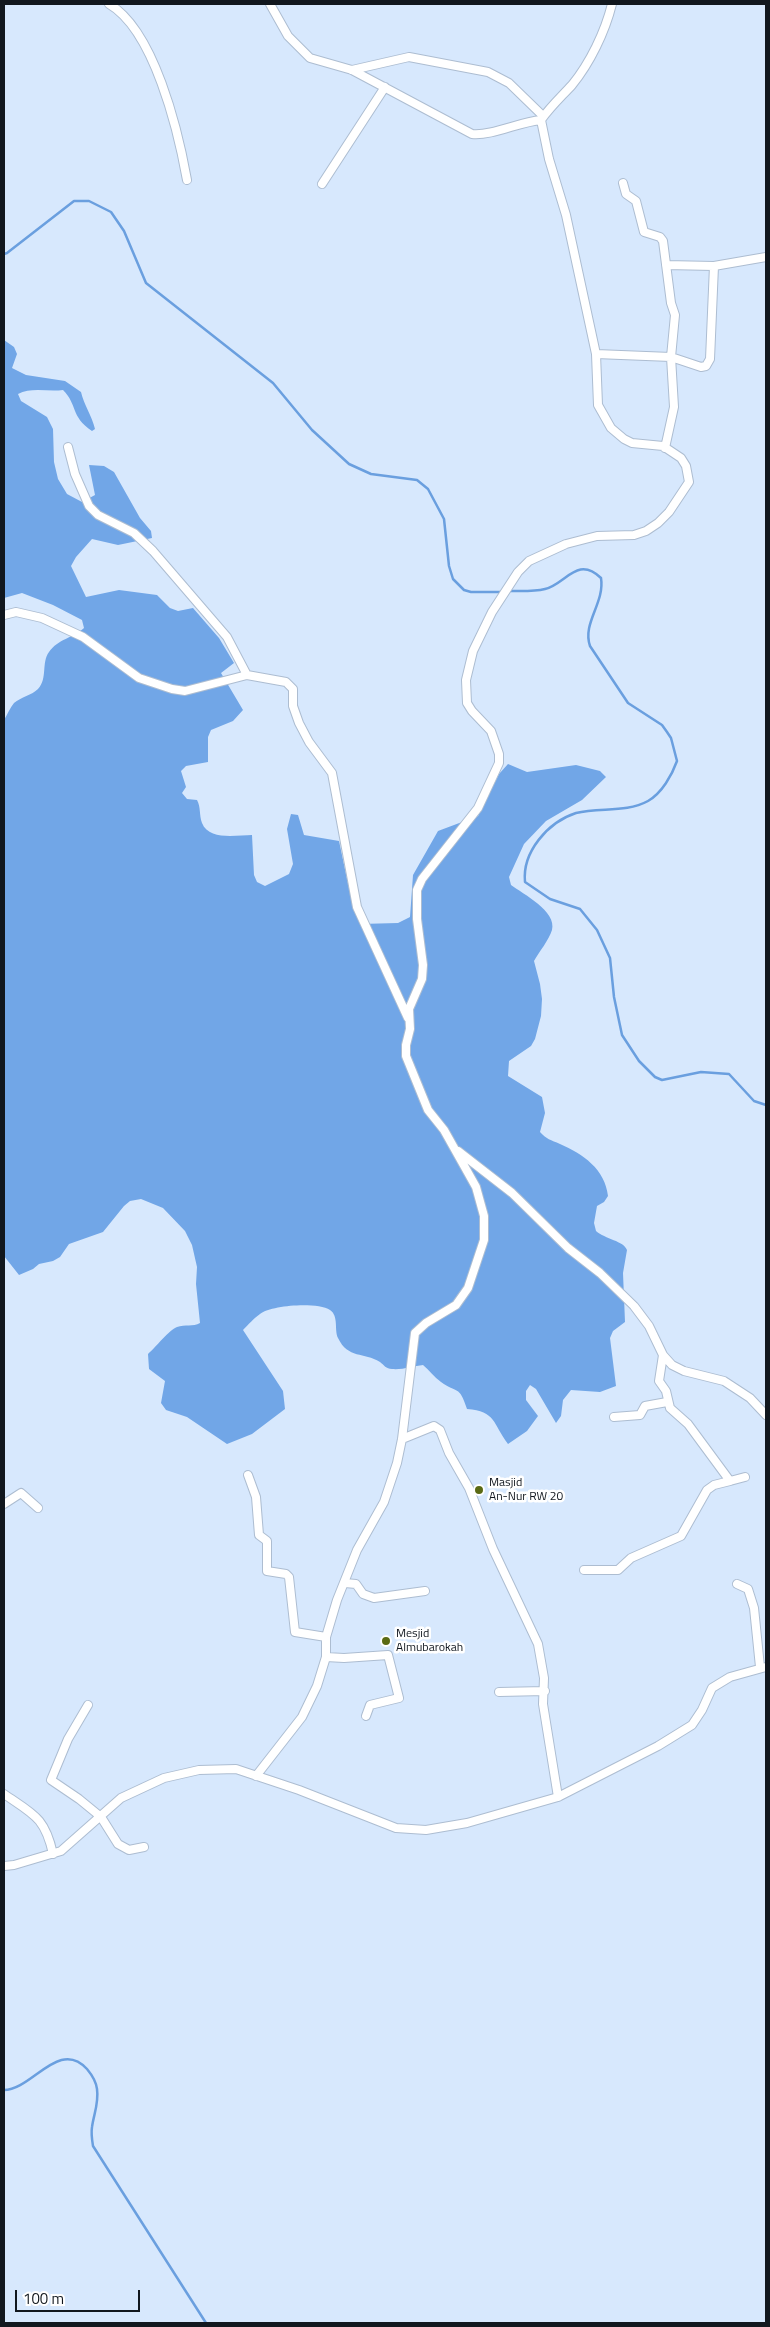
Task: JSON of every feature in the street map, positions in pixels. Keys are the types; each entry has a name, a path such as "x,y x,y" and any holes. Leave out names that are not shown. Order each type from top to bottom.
{"street":[{"path":"109,4 127,16 145,43 176,126 186,180"},
{"path":"270,4 288,36 304,55 352,70 474,135 542,118 551,104 572,84 592,53 609,17 612,4"},
{"path":"256,1776 302,1717 317,1686 326,1657 326,1637 337,1600 354,1555 384,1502 398,1463 415,1333 426,1323 456,1304 468,1288 484,1240 484,1216 476,1188 444,1130 428,1110 406,1056 410,1022 409,1009 419,988 423,965 417,920 417,890 422,879 478,808 500,763 491,731 467,703 465,690 468,665 473,650 492,612 518,572 529,562 566,544 597,536 634,535 658,523 669,512 688,482 686,466 681,458 665,448 632,443 624,439 611,428 598,405 596,354 566,215 553,174 542,118 509,83 488,72 408,57 352,70"},
{"path":"322,184 385,87"},
{"path":"622,183 626,194 636,201 644,232 660,237 663,241 675,315 670,357 674,407 665,448"},
{"path":"666,264 714,266 766,257"},
{"path":"596,354 670,357 701,367 706,366 710,362 714,266"},
{"path":"68,447 75,474 90,506 98,514 134,533 153,551 227,637 247,675"},
{"path":"4,615 16,612 42,618 83,637 139,678 172,689 185,691 247,675 286,682 292,686 293,706 298,722 334,779 357,907 410,1022"},
{"path":"455,1149 536,1214 555,1236 600,1273 634,1306 650,1326 663,1356 677,1368 724,1381 750,1398 766,1415"},
{"path":"663,1356 659,1381 666,1391 667,1402 674,1413 690,1427 730,1481"},
{"path":"614,1417 634,1417 640,1415 645,1406 667,1402"},
{"path":"402,1439 434,1426 440,1430 449,1453 469,1488 493,1549 538,1644 545,1691 543,1704 558,1797"},
{"path":"248,1475 256,1497 259,1535 267,1541 267,1571 286,1574 289,1577 295,1632 326,1637"},
{"path":"584,1570 618,1570 631,1558 681,1536 708,1490 714,1485 745,1477"},
{"path":"4,1504 21,1492 38,1508"},
{"path":"345,1583 356,1584 363,1594 374,1598 424,1591"},
{"path":"4,1866 53,1854 69,1845 121,1798 164,1778 199,1770 236,1769 299,1790 384,1824 407,1830 426,1830 467,1823 558,1797 658,1746 692,1726 712,1688 730,1677 763,1667 754,1608 748,1589 737,1584"},
{"path":"326,1657 344,1658 388,1655 399,1699 370,1704 366,1716"},
{"path":"499,1692 545,1691"},
{"path":"88,1705 68,1739 51,1779 100,1817 112,1837 125,1849 144,1848"},
{"path":"4,1794 34,1815 43,1824 48,1834 53,1854"}],"shaded area":[{"path":"4,340 14,347 17,354 12,368 26,375 65,381 81,392 94,424 95,429 92,431 80,420 68,395 63,390 34,390 18,394 21,401 47,417 53,429 54,462 58,479 67,494 82,502 95,495 89,465 104,466 114,472 140,518 151,531 152,538 118,545 92,539 76,557 71,566 86,597 119,590 157,595 170,608 178,611 193,608 219,638 234,663 221,673 243,710 233,721 211,730 208,737 208,762 186,766 181,771 186,787 182,793 187,799 197,800 202,823 211,832 224,836 252,835 254,875 257,882 265,886 289,874 293,864 287,829 291,814 298,815 304,835 339,841 353,907 360,924 398,923 410,917 413,875 438,831 478,816 499,774 508,764 527,772 576,765 600,771 606,777 582,800 546,821 524,844 509,877 511,885 531,898 549,916 552,930 534,961 542,999 541,1016 535,1039 531,1046 509,1061 508,1076 542,1097 545,1113 540,1132 549,1139 585,1158 598,1170 606,1186 608,1196 604,1202 597,1206 594,1223 596,1231 622,1244 627,1250 623,1273 625,1322 613,1331 610,1338 616,1386 600,1392 571,1390 563,1400 561,1416 556,1423 536,1389 530,1385 526,1391 526,1400 538,1416 527,1431 508,1444 489,1416 484,1412 467,1409 462,1396 457,1391 446,1386 423,1365 390,1369 374,1359 351,1352 342,1345 338,1338 333,1313 324,1308 305,1305 274,1308 266,1311 256,1317 243,1330 283,1391 285,1409 252,1434 227,1444 187,1417 166,1410 161,1403 165,1381 149,1369 148,1354 170,1331 180,1326 200,1323 196,1284 197,1267 192,1245 185,1231 163,1208 141,1199 130,1201 103,1232 69,1244 60,1257 53,1261 39,1264 19,1275 4,1256 4,720 14,703 36,691 41,685 45,661 49,652 61,641 84,628 82,620 53,605 22,593 4,598"}],"waterway":[{"path":"4,254 74,201 89,201 111,212 124,231 146,283 273,383 312,430 349,464 371,474 417,480 428,489 444,519 449,566 453,579 464,590 471,592 503,592"},
{"path":"508,591 545,589 572,573 585,569 601,578 600,596 589,629 588,638 590,646 628,703 662,725 671,738 677,761 666,783 648,801 631,807 576,813 556,823 532,849 525,871 525,882 550,899 580,909 597,930 610,958 614,997 622,1035 639,1061 655,1077 662,1080 701,1072 729,1074 754,1101 766,1105"},
{"path":"4,2090 14,2088 56,2062 66,2059 77,2061 87,2069 95,2081 97,2094 92,2129 93,2146 206,2323"}],"place":[{"name":"Masjid An-Nur RW 20","path":"479,1490"},
{"name":"Mesjid Almubarokah","path":"386,1641"}]}
